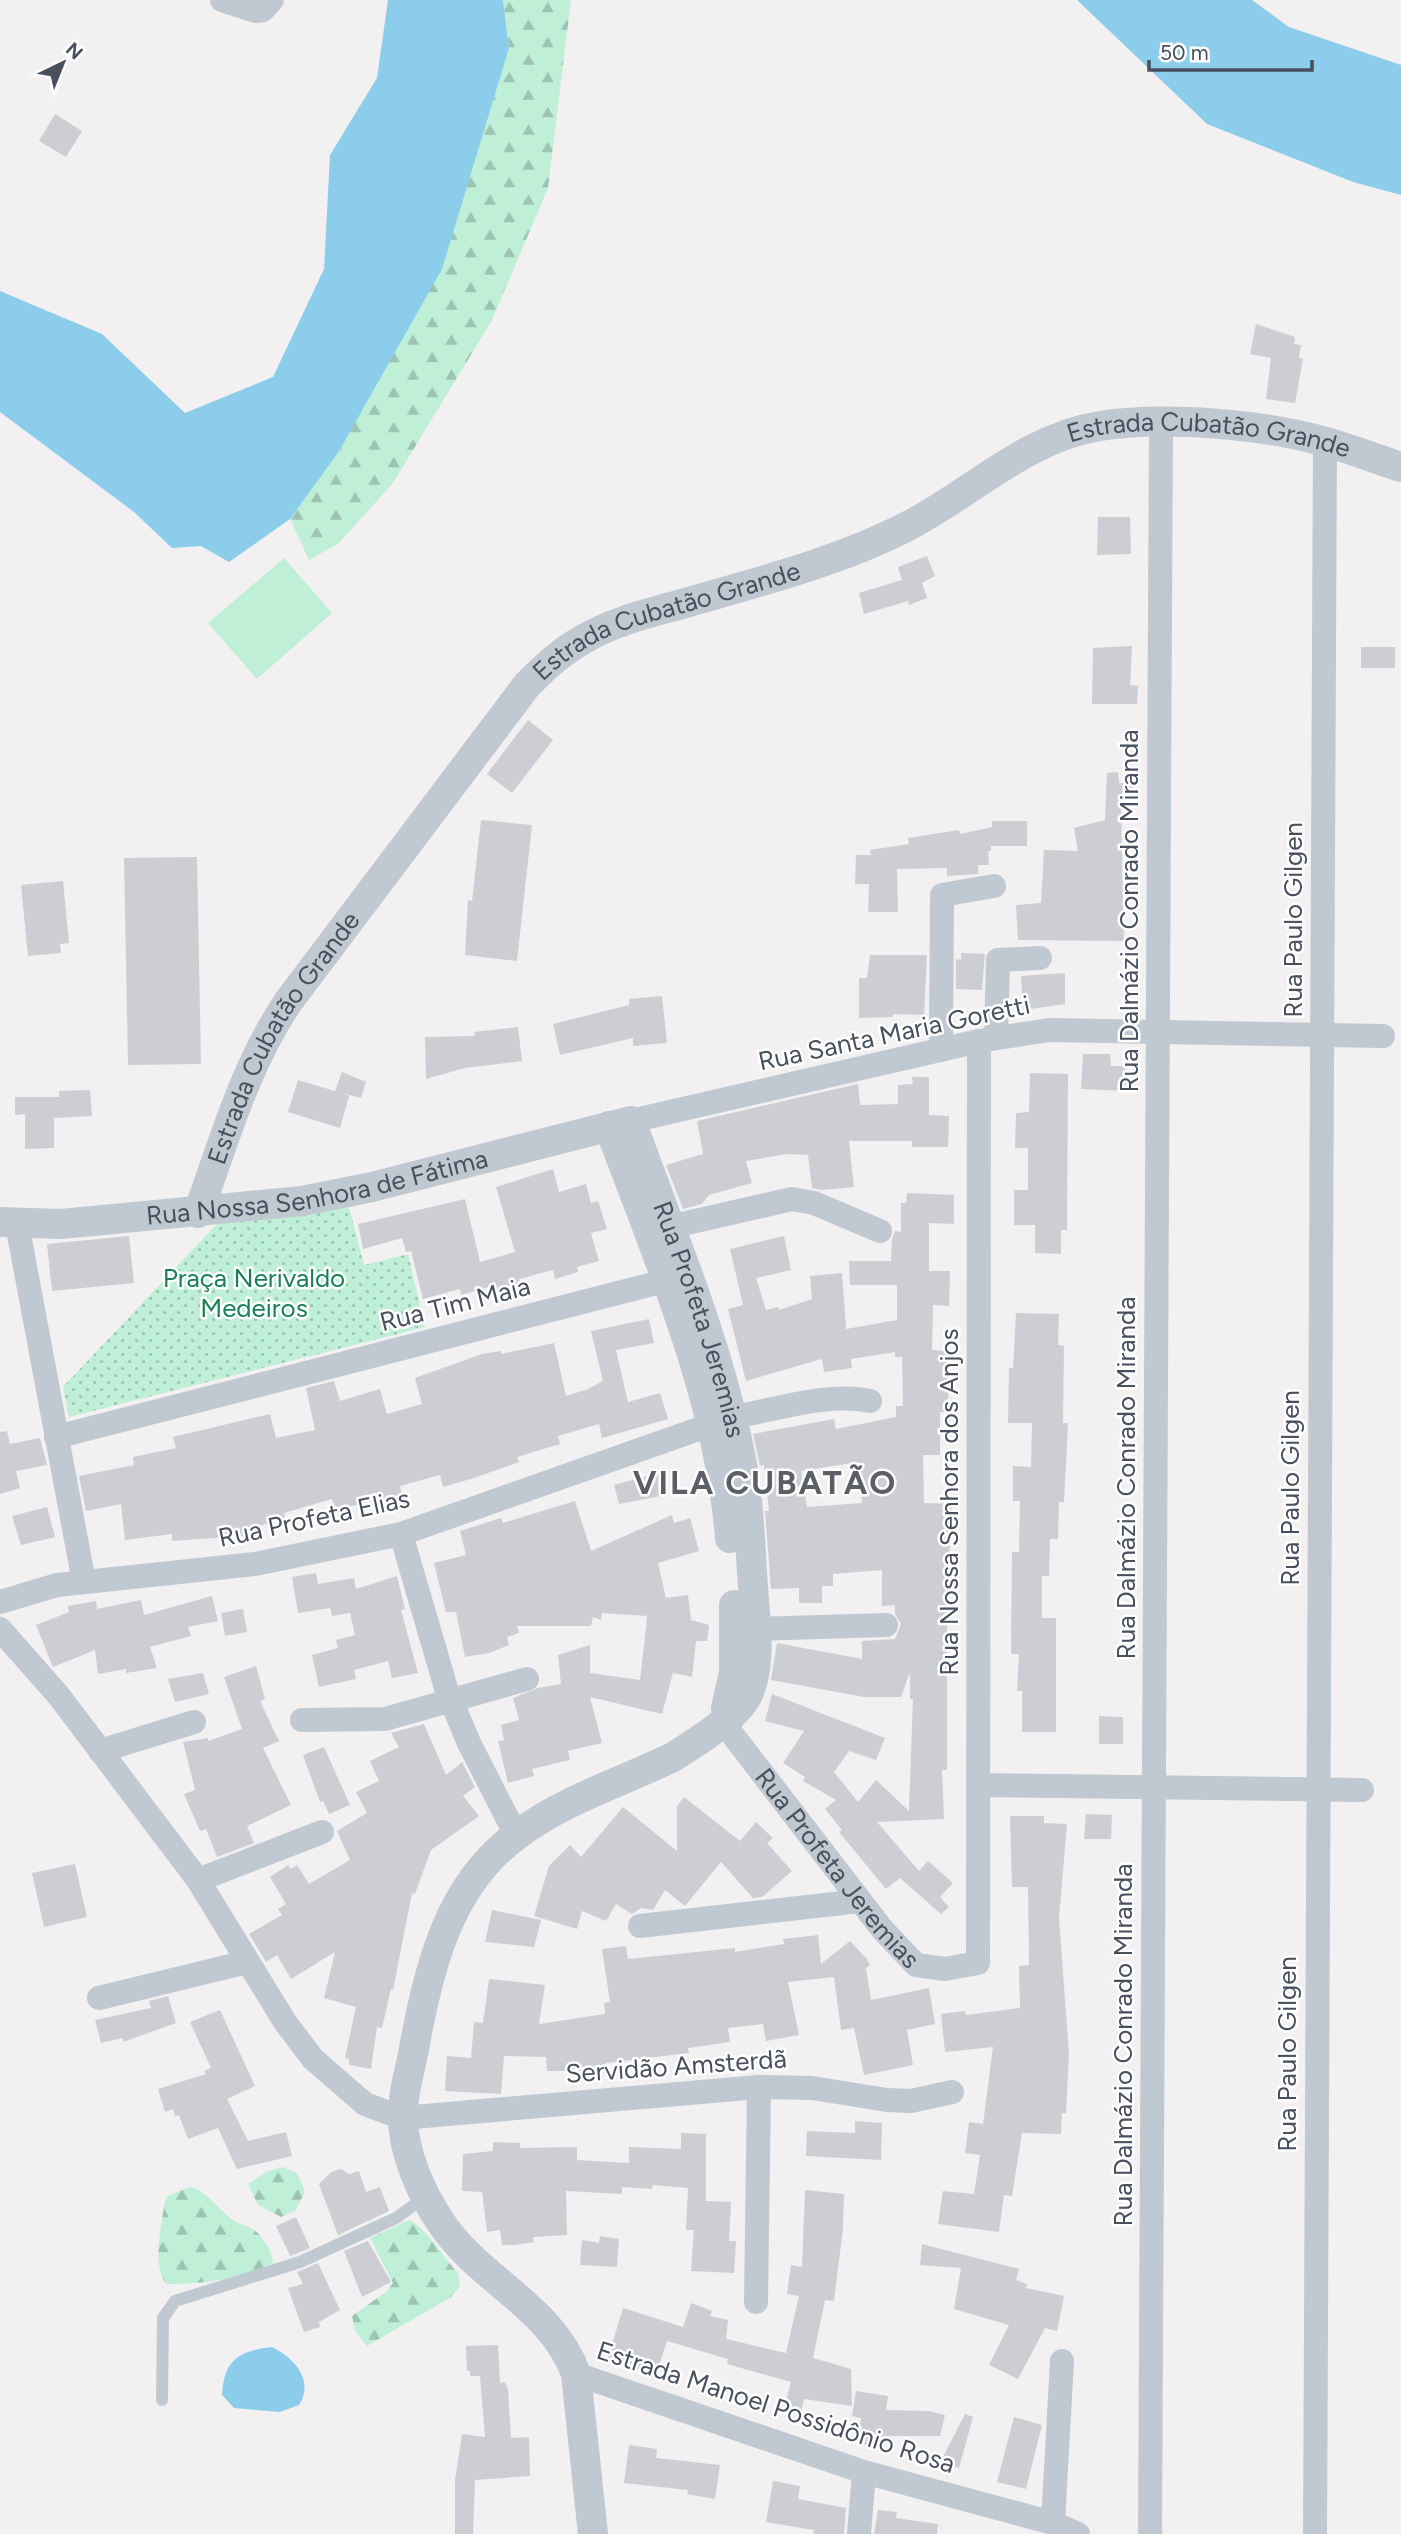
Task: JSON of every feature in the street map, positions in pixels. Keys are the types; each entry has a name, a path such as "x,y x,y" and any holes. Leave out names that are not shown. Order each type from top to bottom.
{"street":[{"path":"222,0 256,11 263,10 272,0"},
{"name":"Estrada Cubatão Grande","path":"198,1213 249,1074 273,1024 509,708 548,664 586,637 608,627 829,559 892,534 945,505 1026,452 1058,437 1100,426 1161,423 1263,430 1325,441 1401,467"},
{"name":"Rua Dalmázio Conrado Miranda","path":"1150,2534 1161,423"},
{"name":"Rua Paulo Gilgen","path":"1315,2534 1325,441"},
{"path":"941,1050 942,895 994,886"},
{"name":"Rua Nossa Senhora dos Anjos","path":"978,1963 988,1040 998,960 1040,958"},
{"name":"Rua Santa Maria Goretti","path":"620,1124 941,1050 1049,1030 1383,1036"},
{"name":"Rua Nossa Senhora de Fátima","path":"9,1223 61,1224 198,1213 331,1196 620,1124"},
{"name":"Rua Profeta Jeremias","path":"620,1124 669,1227 721,1421 735,1623 734,1673 722,1721"},
{"name":"Rua Profeta Jeremias","path":"620,1124 665,1281 746,1490 755,1629 754,1675 749,1695 722,1721"},
{"path":"669,1227 792,1199 814,1203 880,1231"},
{"path":"9,1223 56,1437 84,1581"},
{"name":"Rua Tim Maia","path":"56,1437 665,1281"},
{"name":"Rua Profeta Elias","path":"0,1602 57,1585 255,1564 401,1534 721,1421 829,1399 870,1401"},
{"path":"401,1534 450,1698 516,1835"},
{"path":"755,1629 886,1625"},
{"path":"0,1629 59,1696 198,1880 285,2022 313,2059 365,2104 402,2118"},
{"path":"302,1720 385,1719 450,1698 527,1679"},
{"path":"593,2534 576,2374 558,2339 534,2310 464,2252 425,2197 408,2147 402,2118 425,1996 447,1925 475,1878 493,1855 516,1835 572,1803 673,1757 722,1721"},
{"name":"Rua Profeta Jeremias","path":"722,1721 860,1901 916,1965 945,1969 978,1963"},
{"path":"100,1751 194,1722"},
{"path":"978,1785 1362,1790"},
{"path":"198,1880 322,1832"},
{"path":"640,1926 860,1901"},
{"path":"99,1998 247,1962"},
{"path":"756,2302 759,2087"},
{"name":"Servidão Amsterdã","path":"402,2118 759,2087 812,2088 887,2101 911,2101 951,2092"},
{"path":"1053,2523 1062,2361"},
{"name":"Estrada Manoel Possidônio Rosa","path":"576,2374 863,2472 1053,2523 1078,2534"},
{"path":"859,2534 863,2472"}],"lane":[{"path":"162,2400 163,2318 175,2301 300,2262 397,2218 425,2197"}],"green space":[{"path":"503,0 571,0 548,188 492,320 393,483 339,543 309,560 290,519 338,453 509,48"},
{"path":"284,558 332,613 257,679 208,623"},
{"name":"Praça Nerivaldo Medeiros","path":"349,1207 364,1265 408,1254 425,1327 69,1417 63,1387 219,1222"},
{"path":"283,2167 297,2173 305,2192 295,2211 281,2217 258,2205 248,2184 268,2171"},
{"path":"190,2187 207,2196 233,2220 258,2233 270,2251 273,2263 221,2280 167,2284 159,2267 158,2257 164,2205 167,2196"},
{"path":"409,2220 429,2237 458,2273 460,2286 451,2297 367,2346 355,2331 352,2316 387,2291 393,2283 370,2238"}],"water":[{"path":"388,0 503,0 509,48 442,269 338,453 290,519 229,562 201,546 172,548 134,512 0,412 0,291 102,334 185,413 273,377 324,269 330,155 377,78"},
{"path":"1077,0 1252,0 1289,27 1401,65 1401,195 1353,182 1207,124"},
{"path":"272,2347 288,2357 300,2371 305,2387 299,2405 280,2412 234,2408 222,2395 223,2383 230,2365 250,2351"}],"building":[{"path":"55,114 82,131 66,157 39,141"},
{"path":"1256,324 1295,337 1294,344 1301,345 1299,358 1303,359 1295,403 1266,399 1271,358 1250,354"},
{"path":"1098,517 1130,517 1131,554 1097,555"},
{"path":"927,556 935,576 922,583 927,598 909,605 908,601 864,614 859,593 902,580 898,567"},
{"path":"1132,646 1130,685 1138,686 1137,704 1092,704 1093,648"},
{"path":"1361,647 1395,647 1395,668 1361,668"},
{"path":"528,720 553,740 512,793 487,774"},
{"path":"1118,772 1119,783 1133,784 1131,809 1121,809 1124,941 1018,940 1016,905 1041,903 1044,850 1078,851 1074,828 1105,820 1107,773"},
{"path":"481,820 532,825 517,961 465,955 468,900 472,901"},
{"path":"992,821 1027,821 1027,846 991,846 991,851 988,851 989,865 978,865 978,874 947,876 947,868 897,869 898,912 868,912 869,884 855,884 856,855 871,855 870,850 909,844 908,838 959,830 960,834 992,827"},
{"path":"197,857 201,1064 128,1065 124,858"},
{"path":"63,881 69,943 60,944 61,953 28,956 21,885"},
{"path":"961,953 985,954 982,990 956,989 956,959 961,960"},
{"path":"870,955 927,955 924,1015 893,1014 893,1017 859,1018 859,978 867,978"},
{"path":"1065,973 1065,1004 1023,1010 1021,976"},
{"path":"662,996 667,1043 633,1046 633,1038 560,1055 553,1024 629,1005 629,999"},
{"path":"518,1027 522,1061 465,1068 426,1079 425,1037 475,1036 474,1032"},
{"path":"1083,1054 1110,1054 1111,1066 1125,1066 1127,1091 1081,1089"},
{"path":"342,1072 366,1082 361,1098 341,1093 349,1096 340,1128 288,1112 298,1080 335,1091"},
{"path":"1030,1073 1068,1074 1067,1230 1061,1230 1061,1254 1035,1253 1035,1225 1014,1225 1014,1190 1028,1190 1028,1148 1015,1148 1016,1113 1029,1112"},
{"path":"912,1077 929,1077 929,1115 949,1116 948,1147 912,1147 912,1141 849,1141 854,1187 823,1190 812,1188 808,1155 787,1154 746,1161 752,1183 709,1195 702,1204 683,1209 666,1165 703,1154 697,1121 858,1084 860,1105 898,1104 898,1085 913,1084"},
{"path":"90,1090 92,1116 54,1118 54,1148 25,1149 25,1114 15,1115 15,1097 59,1097 59,1091"},
{"path":"553,1169 559,1192 586,1184 591,1203 598,1201 607,1229 591,1233 599,1261 577,1267 578,1272 555,1279 553,1270 519,1279 521,1284 490,1292 489,1287 461,1295 460,1289 423,1299 411,1251 406,1252 402,1238 363,1249 358,1224 465,1199 480,1262 515,1252 496,1187"},
{"path":"907,1193 954,1195 954,1224 929,1223 929,1271 950,1271 949,1306 933,1305 932,1350 949,1351 949,1387 947,1412 940,1412 940,1455 923,1455 924,1503 953,1504 947,1584 947,1770 942,1770 944,1819 877,1822 919,1871 928,1861 953,1883 940,1897 949,1907 941,1914 900,1878 886,1889 839,1832 842,1830 825,1809 836,1800 803,1781 805,1777 783,1763 804,1731 765,1721 772,1694 885,1738 876,1760 849,1751 834,1772 858,1802 876,1780 909,1811 913,1699 910,1699 910,1672 901,1697 864,1697 771,1680 777,1643 862,1659 862,1641 895,1639 901,1624 895,1614 895,1605 882,1606 882,1570 833,1574 833,1586 822,1586 822,1603 799,1603 799,1588 771,1589 765,1511 769,1511 764,1465 760,1466 753,1434 834,1419 836,1429 896,1417 896,1406 903,1406 902,1357 895,1357 895,1352 851,1359 852,1368 824,1372 822,1359 746,1381 728,1309 743,1305 730,1249 784,1236 791,1270 756,1278 766,1310 778,1307 779,1310 812,1299 810,1276 842,1273 846,1329 897,1320 897,1285 850,1285 849,1261 891,1261 892,1239 895,1231 901,1232 901,1203 906,1203","holes":["858,1462 862,1503 807,1507 801,1471"]},
{"path":"129,1236 134,1283 52,1291 47,1244"},
{"path":"1016,1313 1059,1314 1058,1345 1064,1346 1063,1423 1068,1423 1064,1502 1059,1502 1058,1539 1050,1539 1049,1576 1042,1576 1042,1618 1056,1618 1056,1732 1022,1732 1022,1691 1017,1691 1019,1654 1011,1654 1012,1552 1019,1552 1020,1501 1013,1501 1013,1466 1031,1467 1032,1423 1008,1423 1009,1368 1013,1368"},
{"path":"649,1319 654,1343 616,1350 628,1402 660,1393 668,1419 602,1438 599,1424 558,1436 560,1444 517,1457 519,1462 474,1478 443,1487 440,1475 400,1486 402,1494 335,1510 332,1499 284,1513 285,1517 242,1532 243,1536 172,1541 172,1534 125,1540 121,1504 86,1511 79,1476 134,1465 133,1457 176,1448 173,1437 270,1414 276,1438 315,1430 306,1388 334,1381 340,1401 380,1389 387,1414 422,1404 415,1378 482,1354 501,1351 501,1354 554,1343 566,1396 588,1389 603,1381 591,1331"},
{"path":"7,1431 10,1444 40,1438 47,1465 16,1471 20,1488 0,1494 0,1432"},
{"path":"658,1473 666,1495 619,1504 614,1485"},
{"path":"575,1501 591,1551 672,1515 674,1523 690,1518 699,1551 658,1563 666,1598 688,1595 691,1620 709,1625 707,1641 696,1641 692,1677 673,1673 662,1714 590,1697 602,1743 568,1751 570,1760 532,1769 534,1776 508,1783 498,1741 504,1740 501,1725 519,1720 513,1698 538,1688 561,1684 558,1655 590,1645 590,1673 640,1680 648,1627 647,1616 602,1613 601,1620 593,1617 591,1626 517,1626 519,1633 507,1637 509,1645 489,1653 465,1657 456,1612 446,1612 434,1563 466,1555 460,1531 501,1518 503,1523"},
{"path":"47,1507 55,1537 21,1545 12,1516"},
{"path":"316,1573 318,1584 354,1578 356,1589 397,1576 405,1609 401,1610 418,1673 392,1678 388,1661 354,1670 356,1679 319,1687 312,1655 338,1648 336,1640 355,1635 350,1613 332,1616 330,1608 298,1613 292,1577"},
{"path":"212,1596 218,1621 188,1627 191,1636 150,1647 157,1668 139,1671 126,1673 126,1669 98,1674 95,1650 53,1667 36,1625 69,1612 68,1606 96,1601 97,1609 141,1600 144,1615"},
{"path":"243,1609 247,1632 225,1636 221,1613"},
{"path":"256,1666 265,1699 260,1701 279,1741 263,1748 291,1805 247,1826 254,1843 217,1857 206,1829 200,1831 184,1794 195,1790 183,1742 208,1738 208,1741 242,1729 224,1677"},
{"path":"203,1673 209,1694 175,1702 168,1679"},
{"path":"1099,1716 1123,1717 1123,1744 1099,1744"},
{"path":"424,1724 446,1775 462,1762 475,1787 463,1796 479,1816 431,1850 415,1894 412,1893 393,1990 391,1989 382,2028 377,2027 371,2069 349,2065 349,2059 345,2058 356,2007 324,1998 335,1952 291,1979 277,1955 266,1962 249,1934 282,1915 278,1909 286,1904 270,1877 288,1865 291,1869 297,1865 309,1884 350,1860 337,1831 367,1813 356,1792 379,1781 370,1761 399,1747 391,1733"},
{"path":"324,1747 350,1805 329,1814 323,1801 320,1802 303,1755"},
{"path":"684,1797 740,1841 756,1822 773,1838 767,1843 792,1871 762,1897 753,1898 721,1862 685,1906 665,1890 653,1910 641,1908 632,1914 616,1904 606,1921 582,1911 577,1929 534,1916 549,1866 570,1845 581,1857 623,1807 677,1851 677,1806"},
{"path":"1086,1814 1112,1815 1111,1839 1084,1839"},
{"path":"1010,1816 1044,1816 1044,1823 1067,1824 1059,1918 1069,2054 1066,2113 1062,2113 1061,2134 1022,2133 1012,2196 1004,2195 999,2232 938,2224 943,2191 974,2194 980,2155 965,2153 969,2122 983,2124 993,2047 945,2052 941,2014 965,2011 966,2015 1020,2008 1019,1966 1029,1965 1028,1887 1012,1887"},
{"path":"75,1864 87,1917 44,1927 32,1873"},
{"path":"492,1910 541,1920 534,1947 485,1942"},
{"path":"818,1935 821,1964 850,1941 867,1959 870,1965 866,1968 871,2000 929,1988 935,2024 907,2030 913,2065 864,2075 854,2028 841,2030 834,1977 788,1982 799,2035 766,2041 763,2024 728,2028 730,2042 688,2048 689,2053 606,2063 607,2068 590,2071 547,2071 546,2057 504,2056 501,2094 445,2091 447,2056 471,2058 474,2022 483,2023 489,1979 545,1985 539,2024 605,2014 604,2003 610,2002 602,1949 626,1946 628,1959 735,1948 735,1952 784,1944 783,1939"},
{"path":"168,1996 176,2023 123,2042 123,2038 101,2043 95,2020 151,2008 149,2001"},
{"path":"220,2010 255,2086 227,2099 248,2141 286,2132 292,2156 237,2169 218,2128 188,2139 179,2115 175,2116 173,2109 165,2112 158,2089 206,2074 204,2071 211,2068 190,2022"},
{"path":"855,2121 882,2123 881,2160 806,2156 807,2131 855,2133"},
{"path":"681,2133 706,2134 706,2201 731,2202 729,2241 736,2241 734,2273 691,2271 694,2230 686,2230 688,2188 653,2185 652,2189 622,2187 622,2194 566,2191 567,2235 533,2237 534,2242 515,2245 502,2245 500,2230 487,2232 482,2192 462,2191 463,2154 493,2151 493,2142 520,2143 520,2148 577,2147 577,2160 629,2163 629,2147 681,2149"},
{"path":"341,2169 349,2174 359,2171 366,2192 380,2187 389,2211 338,2235 319,2184 331,2172"},
{"path":"805,2190 844,2194 843,2228 834,2301 825,2300 813,2358 851,2369 852,2406 804,2399 801,2413 784,2409 791,2382 727,2364 728,2359 667,2341 656,2375 607,2361 623,2308 683,2327 691,2303 712,2311 710,2316 728,2320 726,2339 786,2353 799,2296 787,2294 791,2265 802,2267"},
{"path":"296,2217 310,2248 290,2256 276,2226"},
{"path":"600,2236 619,2239 617,2267 580,2265 582,2240 599,2243"},
{"path":"368,2241 391,2282 362,2297 344,2251"},
{"path":"922,2244 1019,2269 1016,2280 1027,2284 1026,2288 1064,2296 1057,2331 1045,2328 1018,2379 989,2365 1009,2325 954,2309 961,2268 920,2265"},
{"path":"318,2263 340,2310 319,2322 320,2327 304,2332 288,2288 303,2284 297,2272"},
{"path":"498,2345 500,2383 505,2382 508,2389 511,2438 529,2437 530,2476 475,2480 473,2534 455,2534 455,2480 462,2434 485,2437 480,2376 470,2376 470,2371 467,2371 466,2346"},
{"path":"856,2391 888,2396 886,2410 929,2411 945,2415 940,2436 883,2436 881,2447 857,2444 861,2418 852,2416"},
{"path":"965,2414 973,2417 959,2468 940,2463"},
{"path":"1014,2417 1042,2425 1026,2489 997,2482"},
{"path":"629,2445 657,2449 656,2458 720,2465 715,2499 687,2494 688,2490 624,2483"},
{"path":"773,2481 800,2486 798,2499 846,2508 844,2534 813,2534 814,2530 766,2522"},
{"path":"878,2510 897,2512 896,2518 938,2524 937,2534 874,2534"}],"district":[{"name":"VILA CUBATÃO","path":"765,1482"}]}
